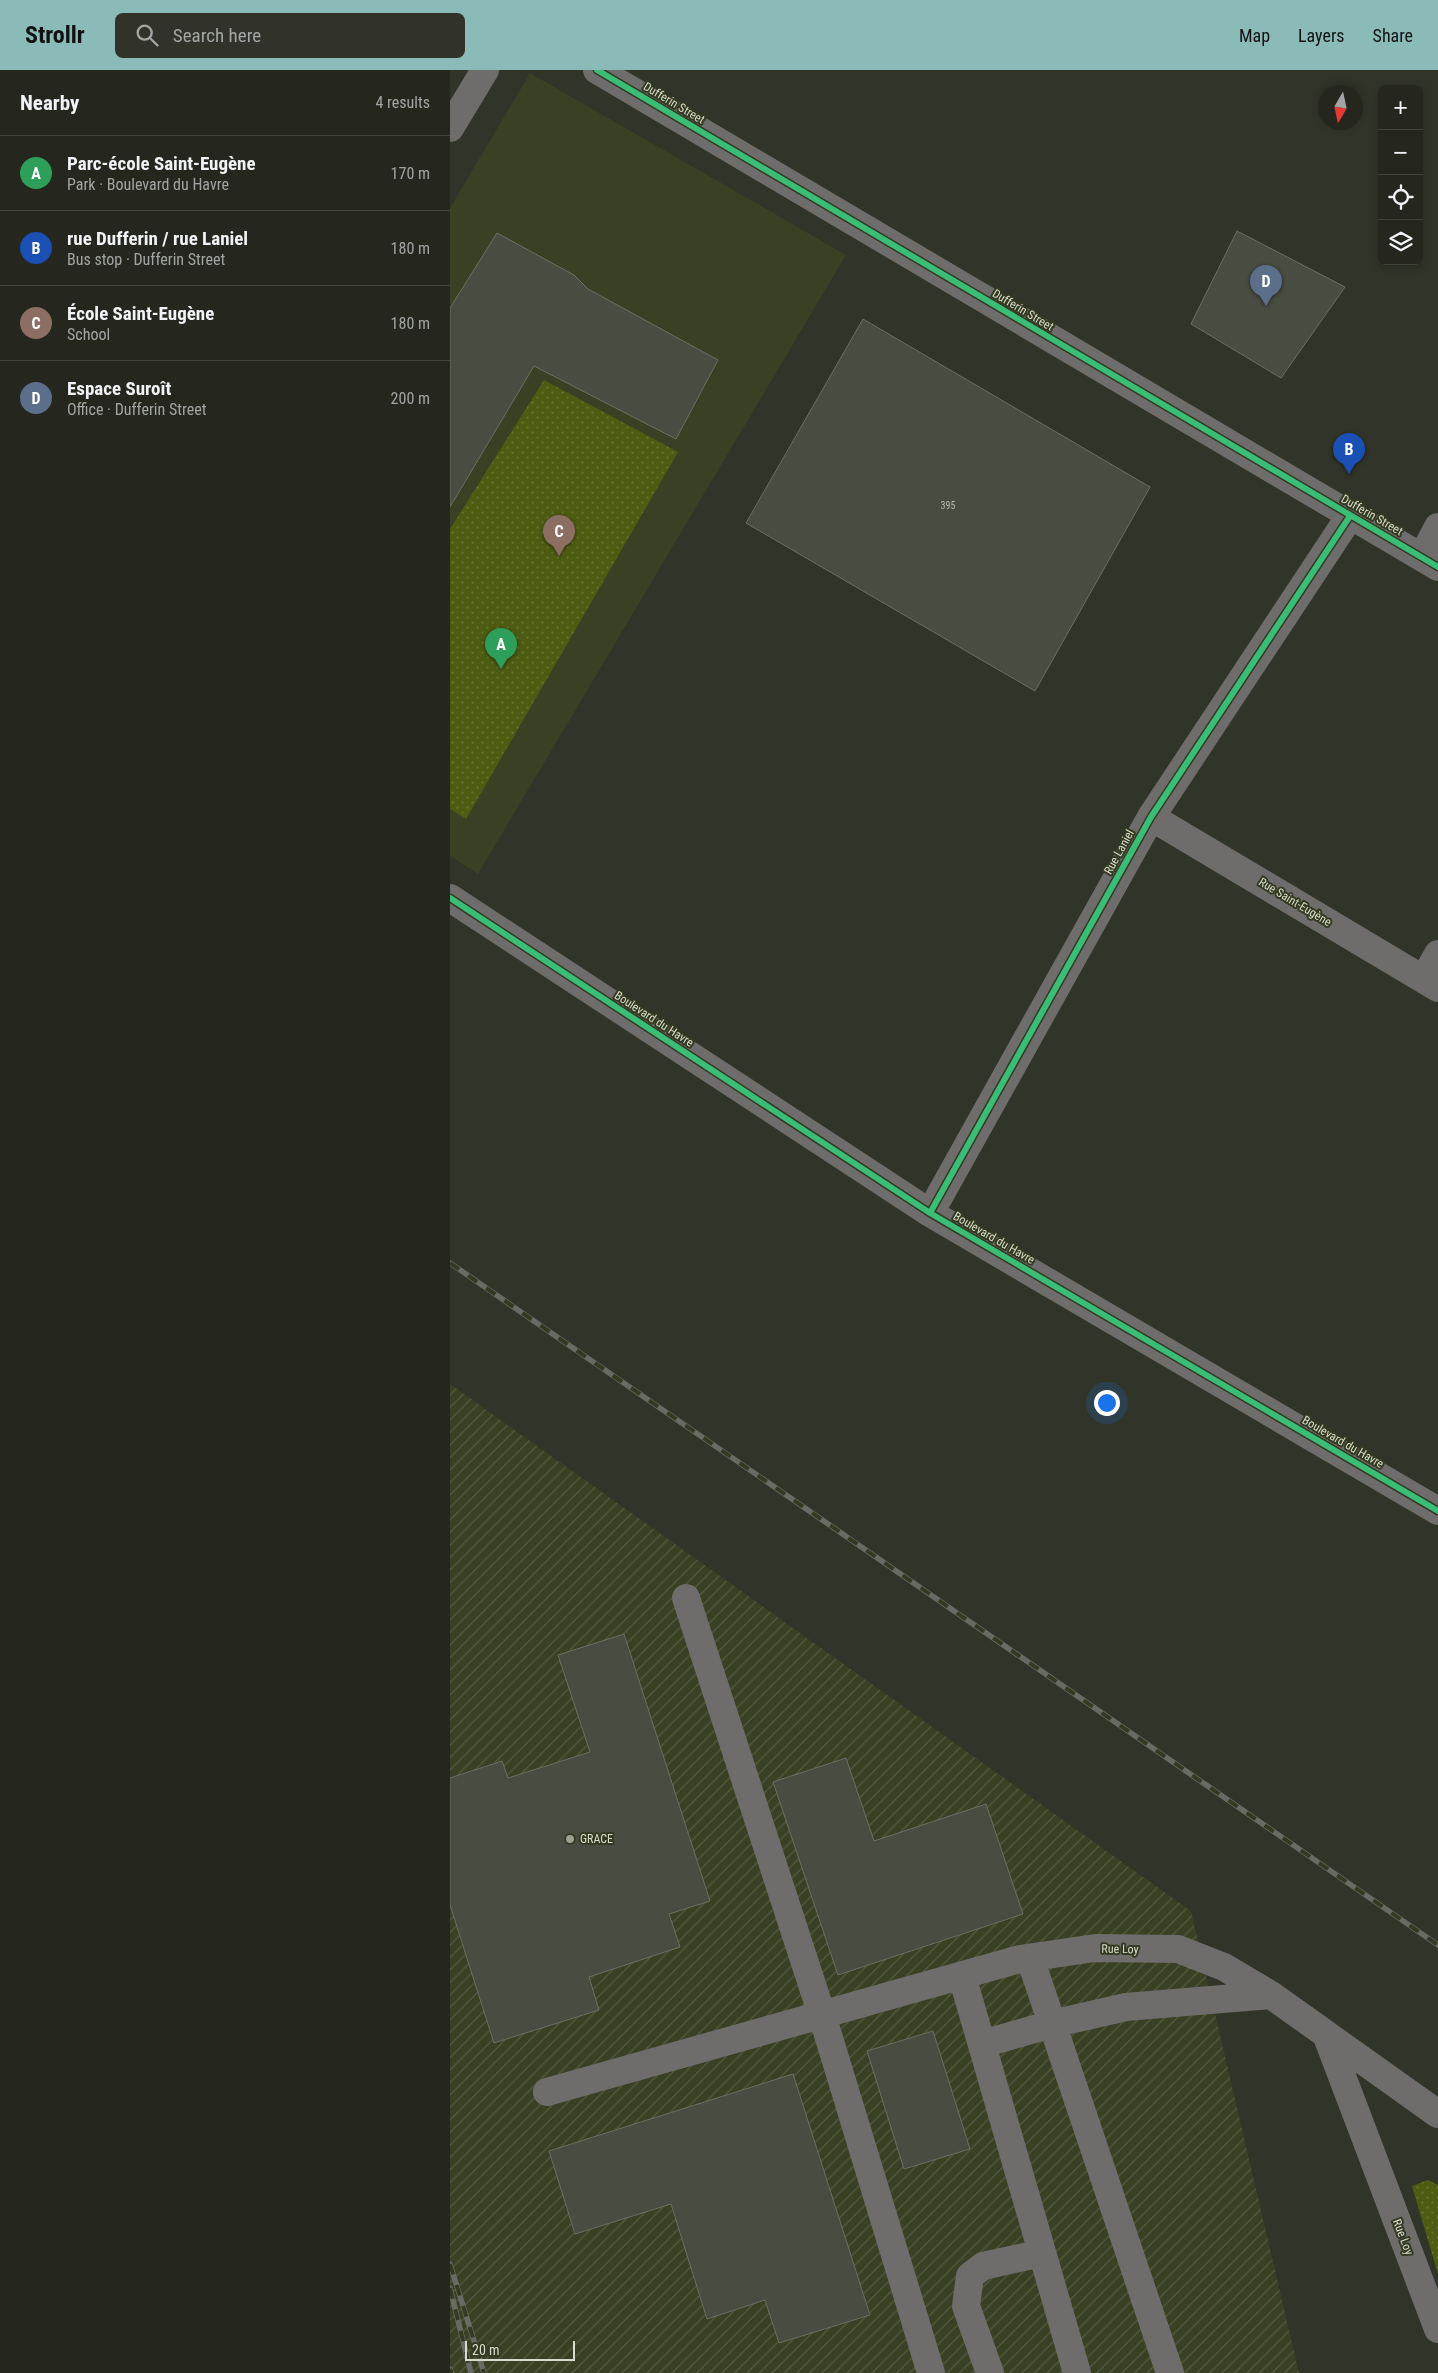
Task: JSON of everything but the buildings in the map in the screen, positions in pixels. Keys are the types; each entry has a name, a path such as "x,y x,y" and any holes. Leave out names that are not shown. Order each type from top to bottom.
{"street":[{"path":"450,128 485,70"},
{"name":"Dufferin Street","path":"597,70 1430,562"},
{"name":"Rue Laniel","path":"930,1213 1151,817 1350,516"},
{"path":"1430,562 1438,526"},
{"name":"Rue Saint-Eugène","path":"1151,817 1431,983"},
{"name":"Boulevard du Havre","path":"450,898 930,1213 1438,1511"},
{"path":"1431,983 1438,954"},
{"path":"686,1598 822,2015 931,2373"},
{"name":"Rue Loy","path":"546,2092 1020,1959 1095,1948 1178,1949 1224,1967 1271,1995 1438,2114"},
{"path":"1030,1958 1168,2373"},
{"path":"962,1976 1077,2373"},
{"path":"982,2044 1052,2024 1126,2007 1271,1995"},
{"name":"Rue Loy","path":"1326,2034 1438,2328"},
{"path":"990,2373 966,2306 970,2276 983,2266 1042,2253"}],"shaded area":[{"path":"530,73 846,255 478,874 450,856 450,208"},
{"path":"450,1384 1191,1911 1299,2373 450,2373"}],"green space":[{"path":"544,380 678,452 466,819 450,809 450,529"},
{"path":"1428,2180 1438,2185 1438,2274 1412,2186"}],"railway":[{"path":"450,1263 1438,1945"},
{"path":"450,2264 484,2373"},
{"path":"450,2288 471,2373"},
{"path":"450,2369 452,2373"}],"cycle path":[{"path":"597,70 1438,567"},
{"path":"930,1213 1151,817 1350,516"},
{"path":"450,898 930,1213 1438,1511"}],"place":[{"name":"Espace Suroît","path":"1266,306"},
{"name":"rue Dufferin / rue Laniel","path":"1349,474"},
{"name":"École Saint-Eugène","path":"559,556"},
{"name":"Parc-école Saint-Eugène","path":"501,669"},
{"name":"GRACE","path":"570,1839"}]}
